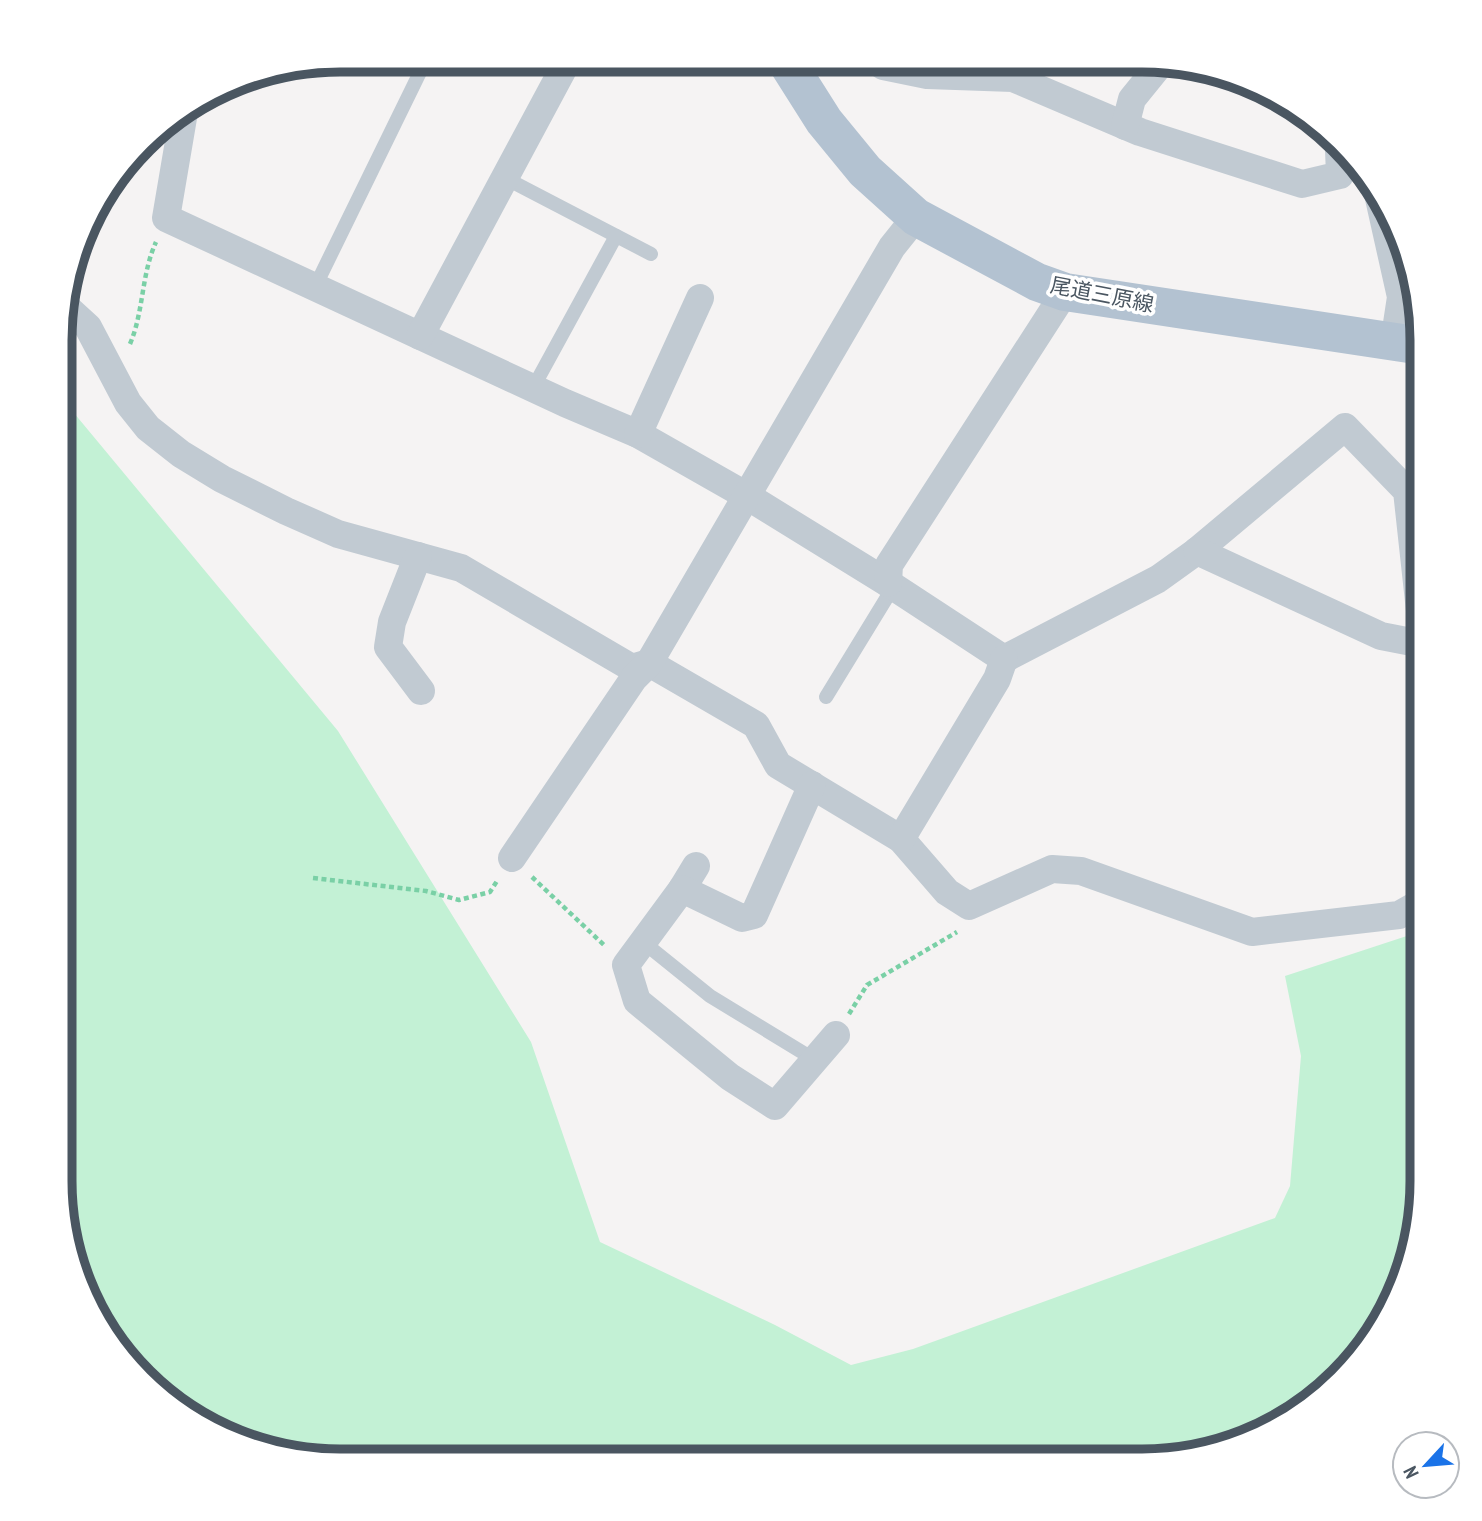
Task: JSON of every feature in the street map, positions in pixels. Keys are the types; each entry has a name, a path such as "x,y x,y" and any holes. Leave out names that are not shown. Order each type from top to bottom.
{"main road":[{"name":"尾道三原線","path":"793,72 824,121 865,172 916,217 1037,282 1065,292 1408,344"}],"street":[{"path":"420,336 505,178 558,72"},
{"path":"912,72 927,75 1013,78 1125,126 1302,184 1340,175 1339,158"},
{"path":"1125,126 1132,99 1154,72"},
{"path":"182,123 166,218 533,388 638,433 888,583 1004,659"},
{"path":"512,858 634,678 649,663 892,247 916,217"},
{"path":"1385,226 1408,344"},
{"path":"888,583 889,565 1065,292"},
{"path":"638,433 700,298"},
{"path":"73,313 88,327 128,403 148,428 181,454 286,512 338,534 461,568 632,667 649,663 756,725 778,765 901,839 947,892 969,906 1052,869 1081,871 1252,932 1399,915 1410,909"},
{"path":"901,839 998,679 1004,659 1158,579 1197,551 1345,426 1407,491 1410,519"},
{"path":"1197,551 1381,636 1410,642"},
{"path":"418,556 392,622 388,647 421,691"},
{"path":"812,785 754,915 742,918 689,878 626,965 637,1001 730,1077 775,1106 836,1035"}],"lane":[{"path":"315,288 420,72"},
{"path":"505,178 652,254"},
{"path":"533,388 616,236"},
{"path":"825,697 889,594 888,583"},
{"path":"643,942 710,996 815,1060"}],"path":[{"path":"112,372 118,369 137,327 147,261 166,218"},
{"path":"313,878 426,891 459,901 490,892 512,858 626,965"},
{"path":"836,1035 867,985 960,931"}],"green space":[{"path":"72,411 338,731 531,1042 600,1242 775,1325 851,1365 913,1349 1275,1218 1290,1186 1301,1056 1285,976 1410,935 1410,1199 1401,1251 1390,1284 1355,1345 1332,1371 1306,1394 1245,1429 1195,1444 1160,1449 322,1449 270,1440 221,1422 176,1394 150,1371 127,1345 92,1284 81,1251 74,1216"}]}
